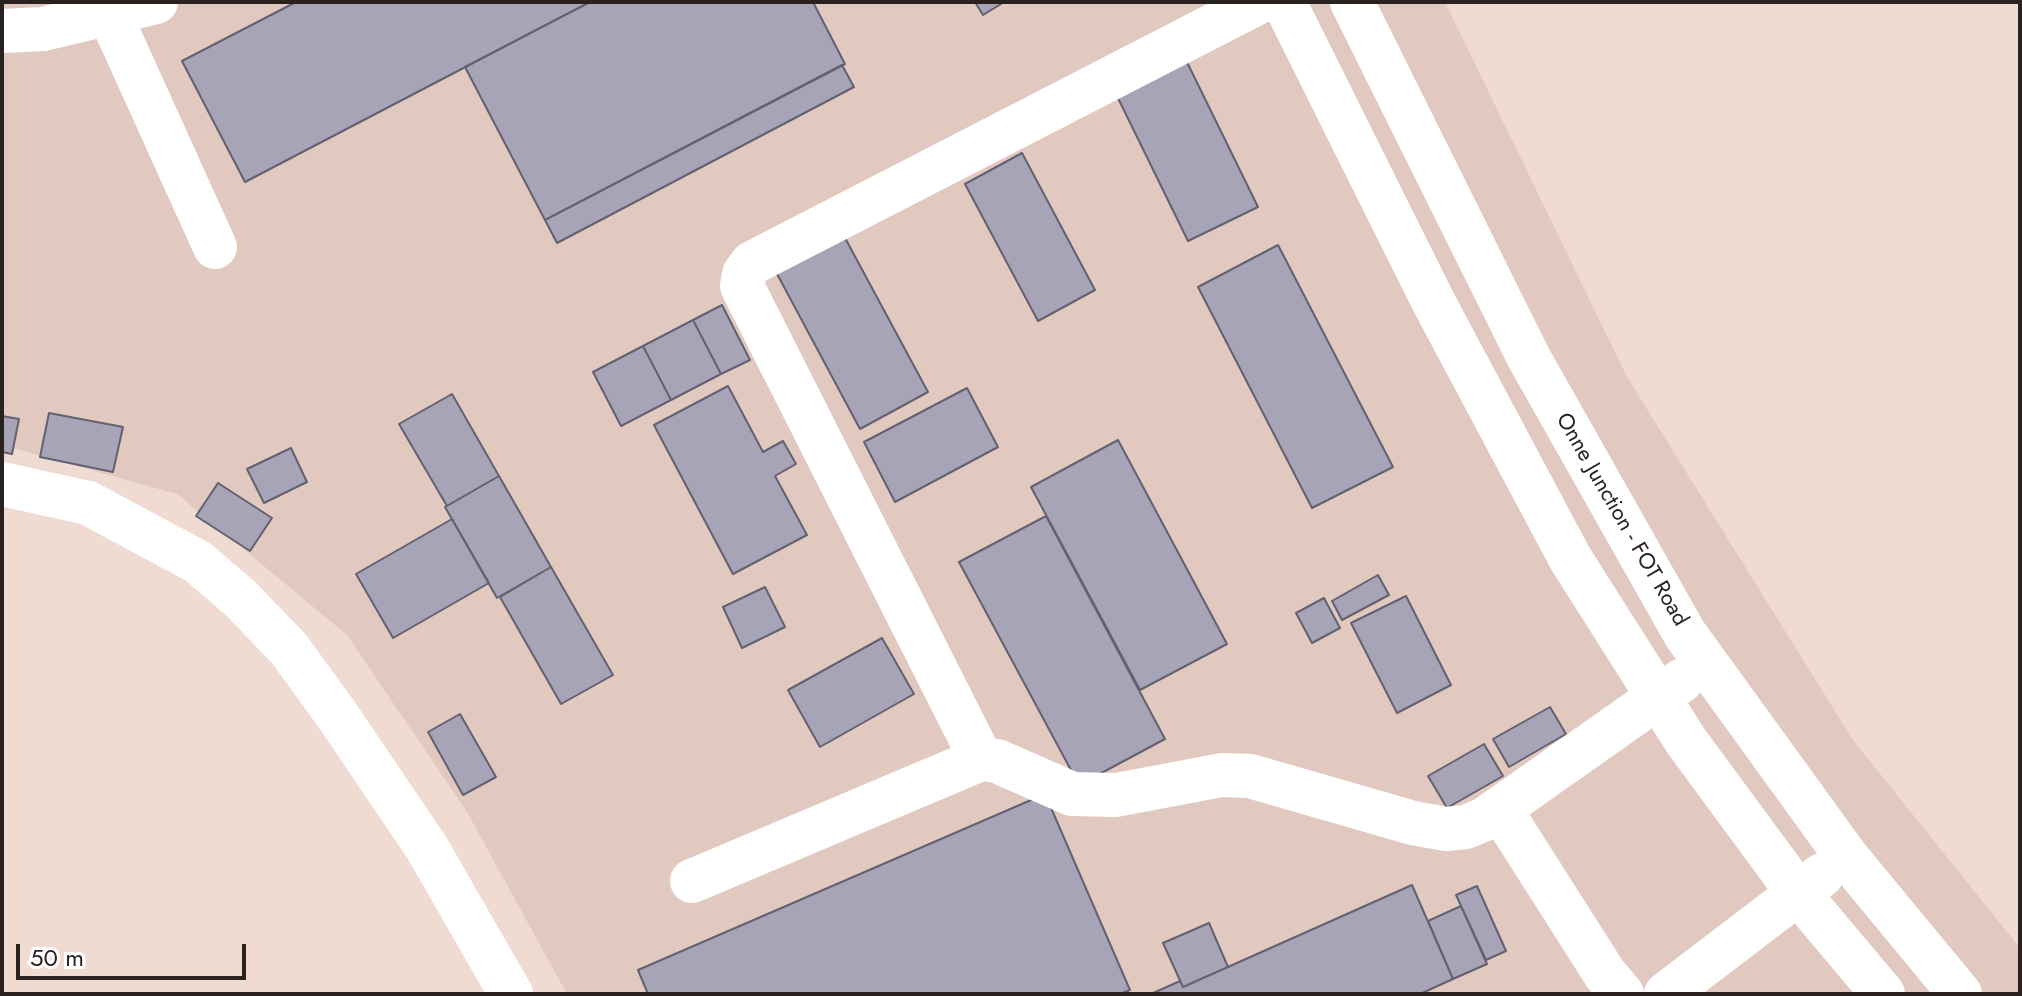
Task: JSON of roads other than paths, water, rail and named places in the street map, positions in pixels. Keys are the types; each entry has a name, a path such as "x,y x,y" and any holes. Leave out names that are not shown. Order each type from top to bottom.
{"street":[{"path":"2,31 43,29 156,2"},
{"path":"981,759 742,286 744,274 752,263 1259,2"},
{"path":"1284,2 1521,470 1570,558 1657,697 1798,893 1883,994"},
{"name":"Onne Junction - FOT Road","path":"1352,2 1529,358 1619,520 1707,665 1846,856 1960,994"},
{"path":"110,15 215,247"},
{"path":"2,484 88,503 198,562 241,599 289,649 345,727 427,848 511,994"},
{"path":"692,881 981,759 997,761 1072,794 1116,795 1222,775 1250,776 1413,823 1446,829 1466,827 1500,809 1707,665"},
{"path":"1500,809 1604,987"},
{"path":"1666,994 1846,856"}]}
